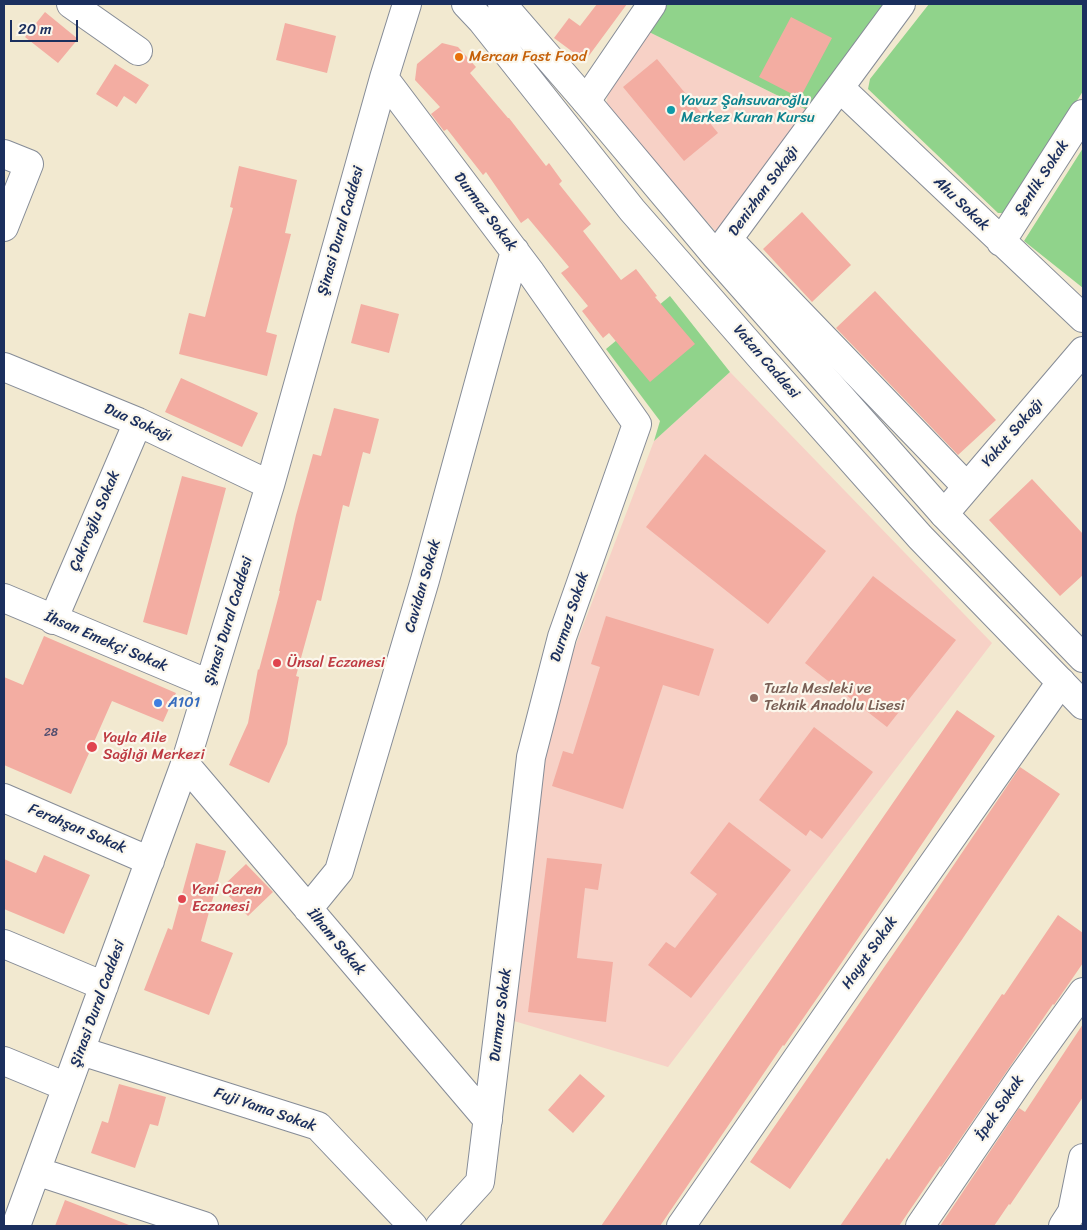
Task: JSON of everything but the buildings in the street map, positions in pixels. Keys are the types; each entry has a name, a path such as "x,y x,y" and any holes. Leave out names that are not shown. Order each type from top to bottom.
{"street":[{"path":"71,4 138,51"},
{"name":"Şinasi Dural Caddesi","path":"16,1226 185,764 270,485 384,78 407,4"},
{"name":"Vatan Caddesi","path":"466,4 482,21 632,210 763,360 920,537 1083,705"},
{"path":"502,4 586,102 722,248 967,486"},
{"path":"586,102 652,4"},
{"name":"Denizhan Sokağı","path":"722,248 901,4"},
{"name":"Durmaz Sokak","path":"384,78 531,273 637,424 562,637 531,757 480,1182 440,1226"},
{"name":"Ahu Sokak","path":"840,88 1083,318"},
{"name":"Şenlik Sokak","path":"1002,242 1083,114"},
{"path":"4,154 29,164 4,227"},
{"path":"722,248 944,514 1083,658"},
{"name":"Cavidan Sokak","path":"308,909 339,871 425,580 514,251"},
{"name":"Yakut Sokağı","path":"944,514 1083,351"},
{"name":"Dua Sokağı","path":"4,367 138,422 270,485"},
{"name":"Çakıroğlu Sokak","path":"53,620 138,422"},
{"name":"İhsan Emekçi Sokak","path":"4,598 209,684"},
{"name":"Hayat Sokak","path":"681,1226 876,944 1061,682"},
{"name":"İlham Sokak","path":"185,764 488,1120"},
{"name":"Ferahşan Sokak","path":"4,798 150,861"},
{"path":"4,944 104,986"},
{"name":"İpek Sokak","path":"920,1226 1023,1075 1083,992"},
{"name":"Fuji Yama Sokak","path":"81,1050 318,1126 413,1226"},
{"path":"4,1061 68,1086"},
{"path":"1062,1226 1072,1212 1083,1158"},
{"path":"36,1171 204,1226"}],"shaded area":[{"path":"647,31 811,112 717,233 606,106 608,92"},
{"name":"Tuzla Mesleki ve Teknik Anadolu Lisesi","path":"730,372 992,643 668,1067 514,1021 540,752 576,644 654,441"}],"green space":[{"path":"666,4 887,4 811,112 647,31"},
{"path":"929,4 1083,4 1083,91 1008,213 998,213 868,89 870,79"},
{"path":"1083,148 1083,288 1024,241"},
{"path":"670,296 730,372 654,441 660,421 606,349"}],"place":[{"name":"Mercan Fast Food","path":"459,57"},
{"name":"Yavuz Şahsuvaroğlu Merkez Kuran Kursu","path":"671,110"},
{"name":"Ünsal Eczanesi","path":"277,663"},
{"name":"Tuzla Mesleki ve Teknik Anadolu Lisesi","path":"754,698"},
{"name":"A101","path":"158,703"},
{"name":"Yayla Aile Sağlığı Merkezi","path":"92,747"},
{"name":"Yeni Ceren Eczanesi","path":"182,899"}]}
